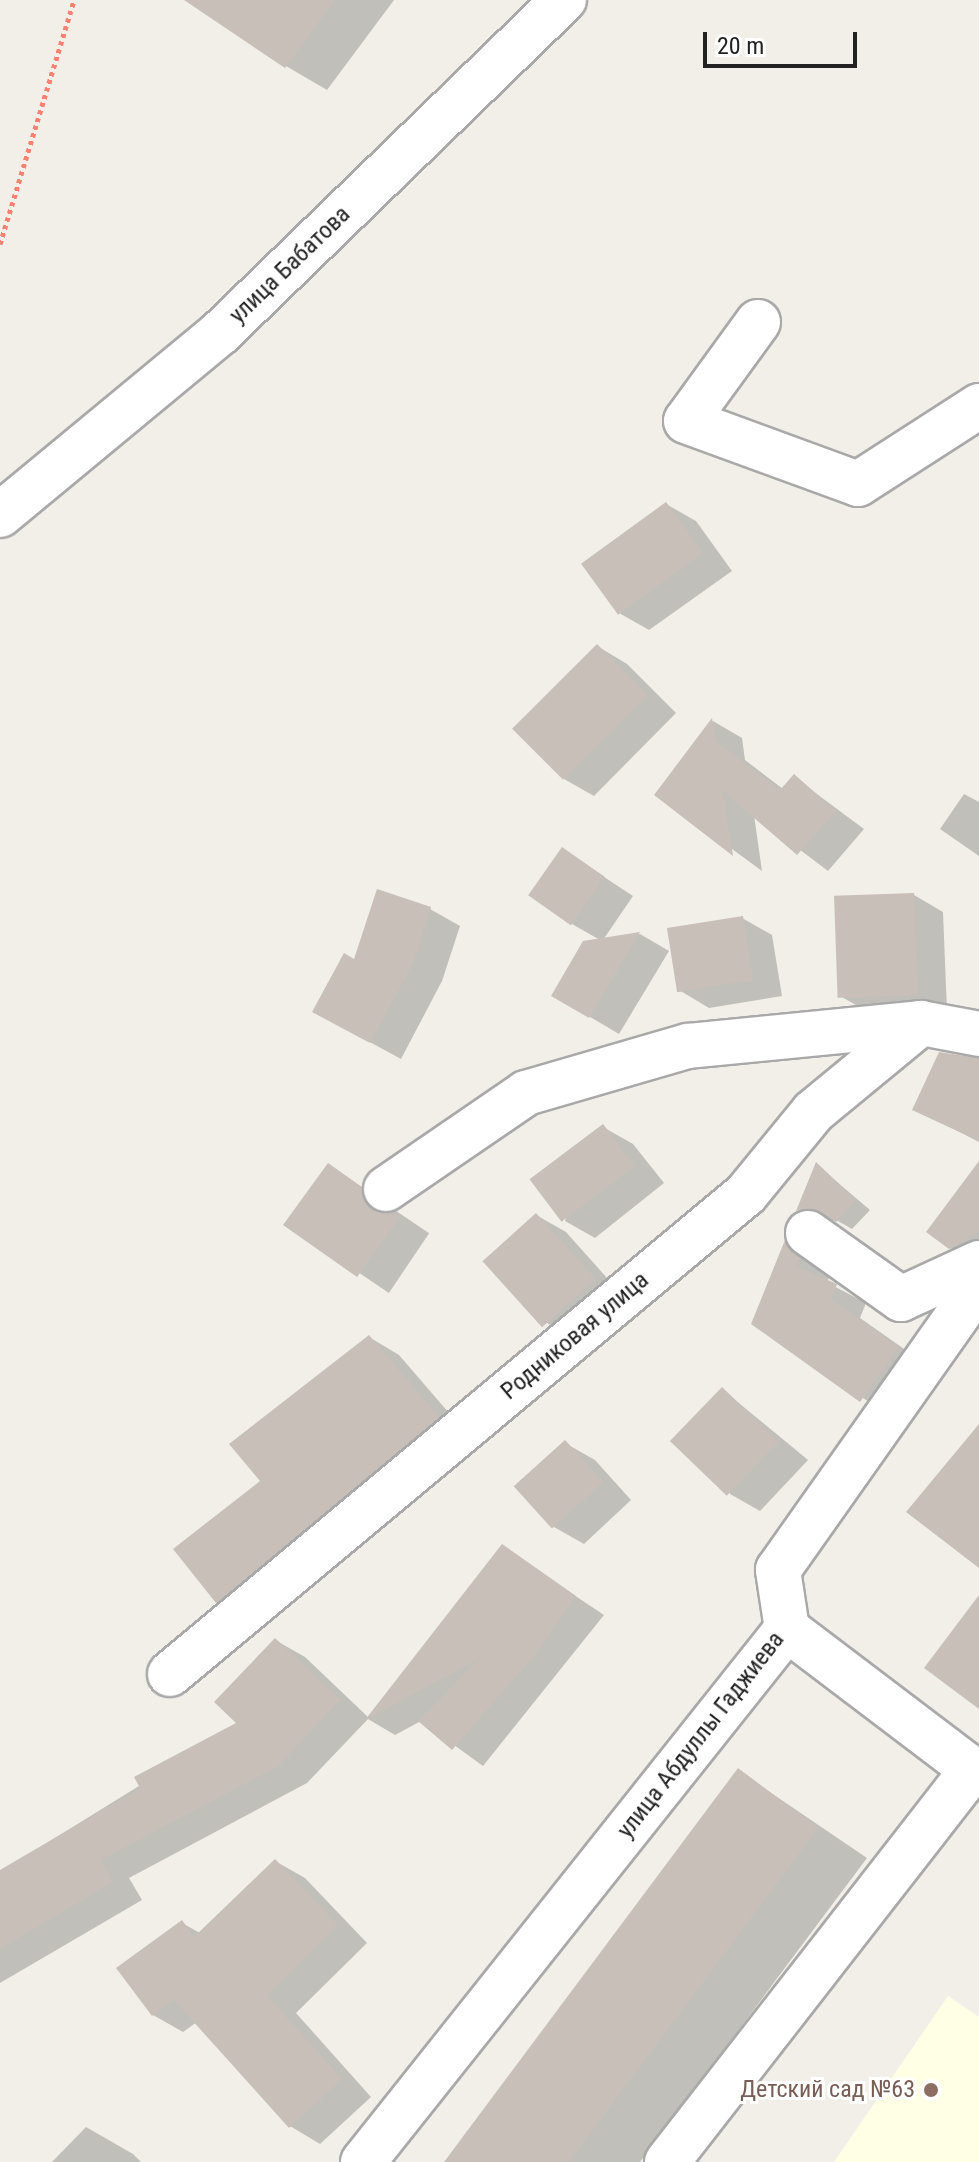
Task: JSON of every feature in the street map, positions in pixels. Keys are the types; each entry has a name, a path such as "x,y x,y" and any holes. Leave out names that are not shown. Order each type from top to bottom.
{"street":[{"name":"улица Бабатова","path":"0,515 220,333 564,0"},
{"path":"758,322 686,421 858,484 979,406"},
{"path":"386,1189 526,1093 688,1046 921,1023 979,1034"},
{"name":"Родниковая улица","path":"170,1674 746,1194 813,1112 921,1023"},
{"path":"808,1233 901,1299 979,1263"},
{"name":"улица Абдуллы Гаджиева","path":"363,2162 787,1629 778,1570 979,1285"},
{"path":"667,2162 975,1773 787,1629"}],"path":[{"path":"0,244 74,0"}],"shaded area":[{"name":"Детский сад №63","path":"948,1996 979,2017 979,2162 834,2162"}],"building":[{"path":"184,0 335,0 285,68"},
{"path":"666,502 703,553 618,615 581,564"},
{"path":"597,644 648,695 563,780 512,729"},
{"path":"712,718 716,741 780,790 794,774 836,811 797,855 723,791 733,856 654,795"},
{"path":"562,847 605,877 571,925 528,895"},
{"path":"377,889 431,907 413,964 370,1043 312,1012 344,953 354,959"},
{"path":"914,893 918,995 838,998 834,896"},
{"path":"743,916 753,980 677,992 667,928"},
{"path":"640,932 589,1018 551,996 583,941"},
{"path":"939,1052 979,1058 979,1141 912,1110"},
{"path":"603,1124 635,1166 561,1222 530,1179"},
{"path":"979,1161 979,1232 949,1249 926,1232"},
{"path":"816,1162 856,1200 836,1222 811,1208 796,1211"},
{"path":"328,1163 362,1187 375,1211 401,1216 357,1277 283,1225"},
{"path":"536,1213 596,1279 542,1327 482,1261"},
{"path":"785,1240 801,1259 795,1266 837,1284 831,1299 899,1347 860,1402 751,1324"},
{"path":"369,1335 439,1417 216,1603 173,1549 260,1481 229,1444"},
{"path":"722,1387 779,1442 727,1496 670,1441"},
{"path":"979,1424 979,1568 906,1512"},
{"path":"565,1440 603,1482 552,1529 514,1486"},
{"path":"502,1544 576,1596 534,1656 452,1750 418,1721 479,1659 365,1720"},
{"path":"979,1595 979,1709 924,1668"},
{"path":"275,1638 340,1700 277,1767 101,1860 113,1882 0,1949 0,1870 140,1788 134,1777 236,1723 214,1702"},
{"path":"738,1768 818,1828 569,2162 444,2162"},
{"path":"275,1859 338,1925 267,1995 342,2079 289,2128 174,2000 152,2016 116,1968 182,1920 194,1937"}],"place":[{"name":"Детский сад №63","path":"931,2090"}]}
